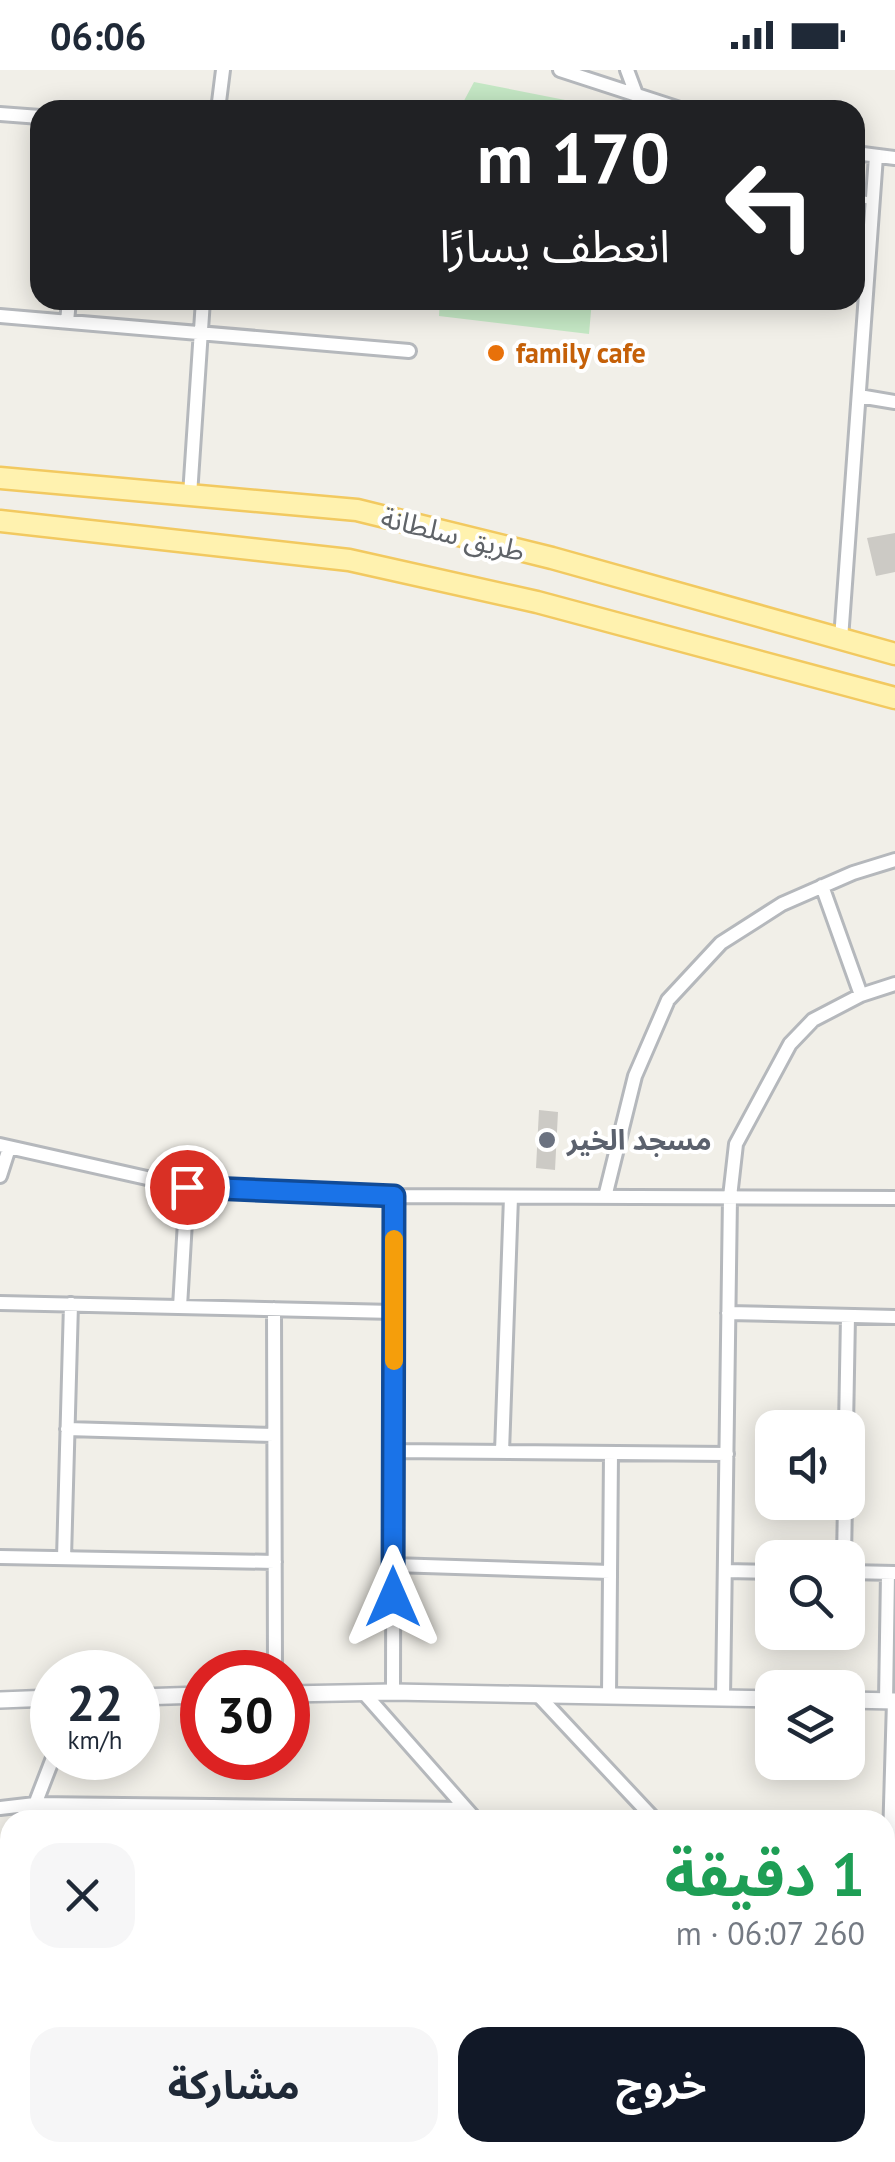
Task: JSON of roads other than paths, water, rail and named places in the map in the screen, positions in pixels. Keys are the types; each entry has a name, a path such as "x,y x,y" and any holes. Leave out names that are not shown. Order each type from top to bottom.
{"main road":[{"name":"طريق سلطانة","path":"0,478 357,510 552,558 895,654"},
{"name":"طريق سلطانة","path":"0,521 350,560 538,602 895,698"}],"street":[{"path":"219,100 223,70"},
{"path":"560,70 654,100"},
{"path":"627,70 636,94"},
{"path":"0,114 30,116"},
{"path":"865,154 895,158"},
{"path":"865,306 876,156"},
{"path":"67,322 68,310"},
{"path":"190,494 201,310"},
{"path":"842,639 865,310"},
{"path":"0,316 410,351"},
{"path":"859,396 895,402"},
{"path":"605,1197 635,1076 668,1000 721,943 782,904 853,873 895,860"},
{"path":"822,886 861,995"},
{"path":"723,1698 730,1198 736,1144 790,1044 812,1020 861,995 895,984"},
{"path":"0,1176 4,1147 187,1187 394,1196 895,1198"},
{"path":"180,1307 187,1187"},
{"path":"393,1692 394,1196"},
{"path":"502,1452 510,1197"},
{"path":"0,1303 394,1312"},
{"path":"64,1558 71,1304"},
{"path":"274,1310 275,1650"},
{"path":"728,1313 895,1316"},
{"path":"846,1410 848,1316"},
{"path":"68,1429 274,1436"},
{"path":"394,1451 726,1454"},
{"path":"609,1696 611,1454"},
{"path":"0,1557 274,1562"},
{"path":"393,1565 610,1572"},
{"path":"725,1571 755,1572"},
{"path":"865,1572 892,1572 891,1810"},
{"path":"363,1692 466,1809"},
{"path":"310,1693 755,1698"},
{"path":"537,1694 646,1810"},
{"path":"0,1700 30,1699"},
{"path":"865,1700 892,1701"},
{"path":"33,1810 44,1780"},
{"path":"0,1808 35,1804 466,1809"},
{"path":"156,1810 157,1806"}],"lane":[{"path":"865,200 872,201"}],"place":[{"name":"family cafe","path":"496,353"},
{"name":"مسجد الخير","path":"547,1140"}]}
